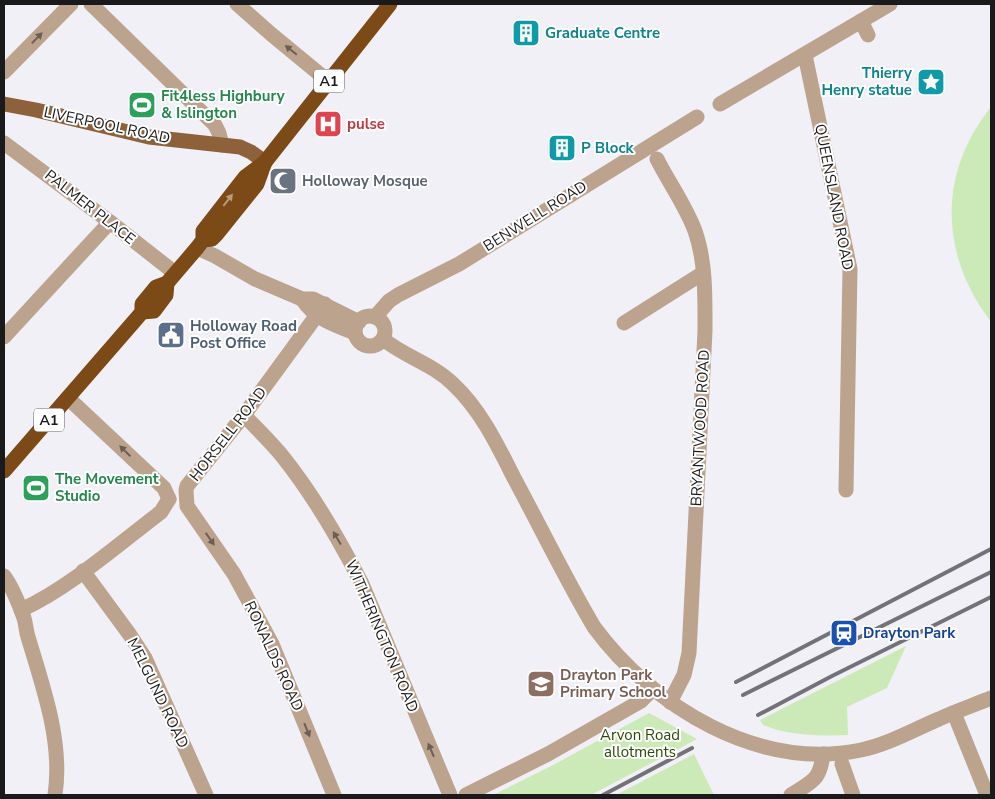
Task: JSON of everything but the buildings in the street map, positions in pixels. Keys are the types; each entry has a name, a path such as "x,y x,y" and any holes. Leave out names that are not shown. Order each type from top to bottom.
{"highway":[{"name":"A1","path":"4,471 142,312 142,304 156,287 171,278 200,244 212,239 216,235 257,184 265,162 390,4"}],"main road":[{"name":"LIVERPOOL ROAD","path":"4,104 36,110 135,135 247,149 265,162"}],"street":[{"path":"4,72 70,4"},
{"path":"91,4 215,126 222,146"},
{"path":"237,4 328,81"},
{"path":"720,104 890,4"},
{"path":"861,22 868,35"},
{"name":"QUEENSLAND ROAD","path":"805,55 850,269 846,490"},
{"name":"BENWELL ROAD","path":"375,317 389,301 398,295 459,264 697,117"},
{"name":"PALMER PLACE","path":"4,143 110,222 171,278"},
{"name":"BRYANTWOOD ROAD","path":"657,159 695,231 704,273 705,331 689,653 684,675 670,702"},
{"path":"4,337 110,222"},
{"path":"200,244 215,256 255,279 302,299 309,309 322,310 334,326 357,327"},
{"path":"624,323 704,273"},
{"name":"HORSELL ROAD","path":"169,499 185,498 187,486 244,415 322,310"},
{"path":"365,317 375,317 381,320 385,333 379,343 370,346 360,343 357,327 365,317"},
{"path":"383,339 442,374 455,385 473,406 494,440 594,627 611,650 653,689 702,722 731,735 780,750 823,754 877,746 991,698"},
{"path":"21,610 83,571 161,512 169,499 164,488 68,398"},
{"name":"WITHERINGTON ROAD","path":"244,415 288,464 316,502 348,557 362,584 450,795"},
{"name":"RONALDS ROAD","path":"185,498 187,506 234,574 272,644 334,795"},
{"name":"MELGUND ROAD","path":"83,571 130,635 144,658 206,795"},
{"path":"4,576 21,610 53,729 58,780 55,795"},
{"path":"466,795 548,754 641,701 653,689"},
{"path":"954,712 987,795"},
{"path":"791,795 816,778 822,767 823,754"},
{"path":"842,764 853,795"}],"green space":[{"path":"991,107 991,322 974,296 962,270 954,242 952,214 954,187 961,159 973,133"},
{"path":"906,646 887,688 847,707 848,735 794,733 773,729 763,725 760,720"},
{"name":"Arvon Road allotments","path":"649,713 697,739 591,795 493,795 555,764"},
{"path":"694,754 714,795 616,795"}],"railway":[{"path":"736,682 991,549"},
{"path":"743,695 991,572"},
{"path":"758,715 991,597"},
{"path":"603,795 692,748"}],"place":[{"name":"Graduate Centre","path":"526,33"},
{"name":"Thierry Henry statue","path":"931,82"},
{"name":"Fit4less Highbury & Islington","path":"142,105"},
{"name":"pulse","path":"328,124"},
{"name":"P Block","path":"562,148"},
{"name":"Holloway Mosque","path":"283,181"},
{"name":"Holloway Road Post Office","path":"171,335"},
{"name":"The Movement Studio","path":"36,488"},
{"name":"Drayton Park","path":"844,633"},
{"name":"Drayton Park Primary School","path":"541,684"}]}
